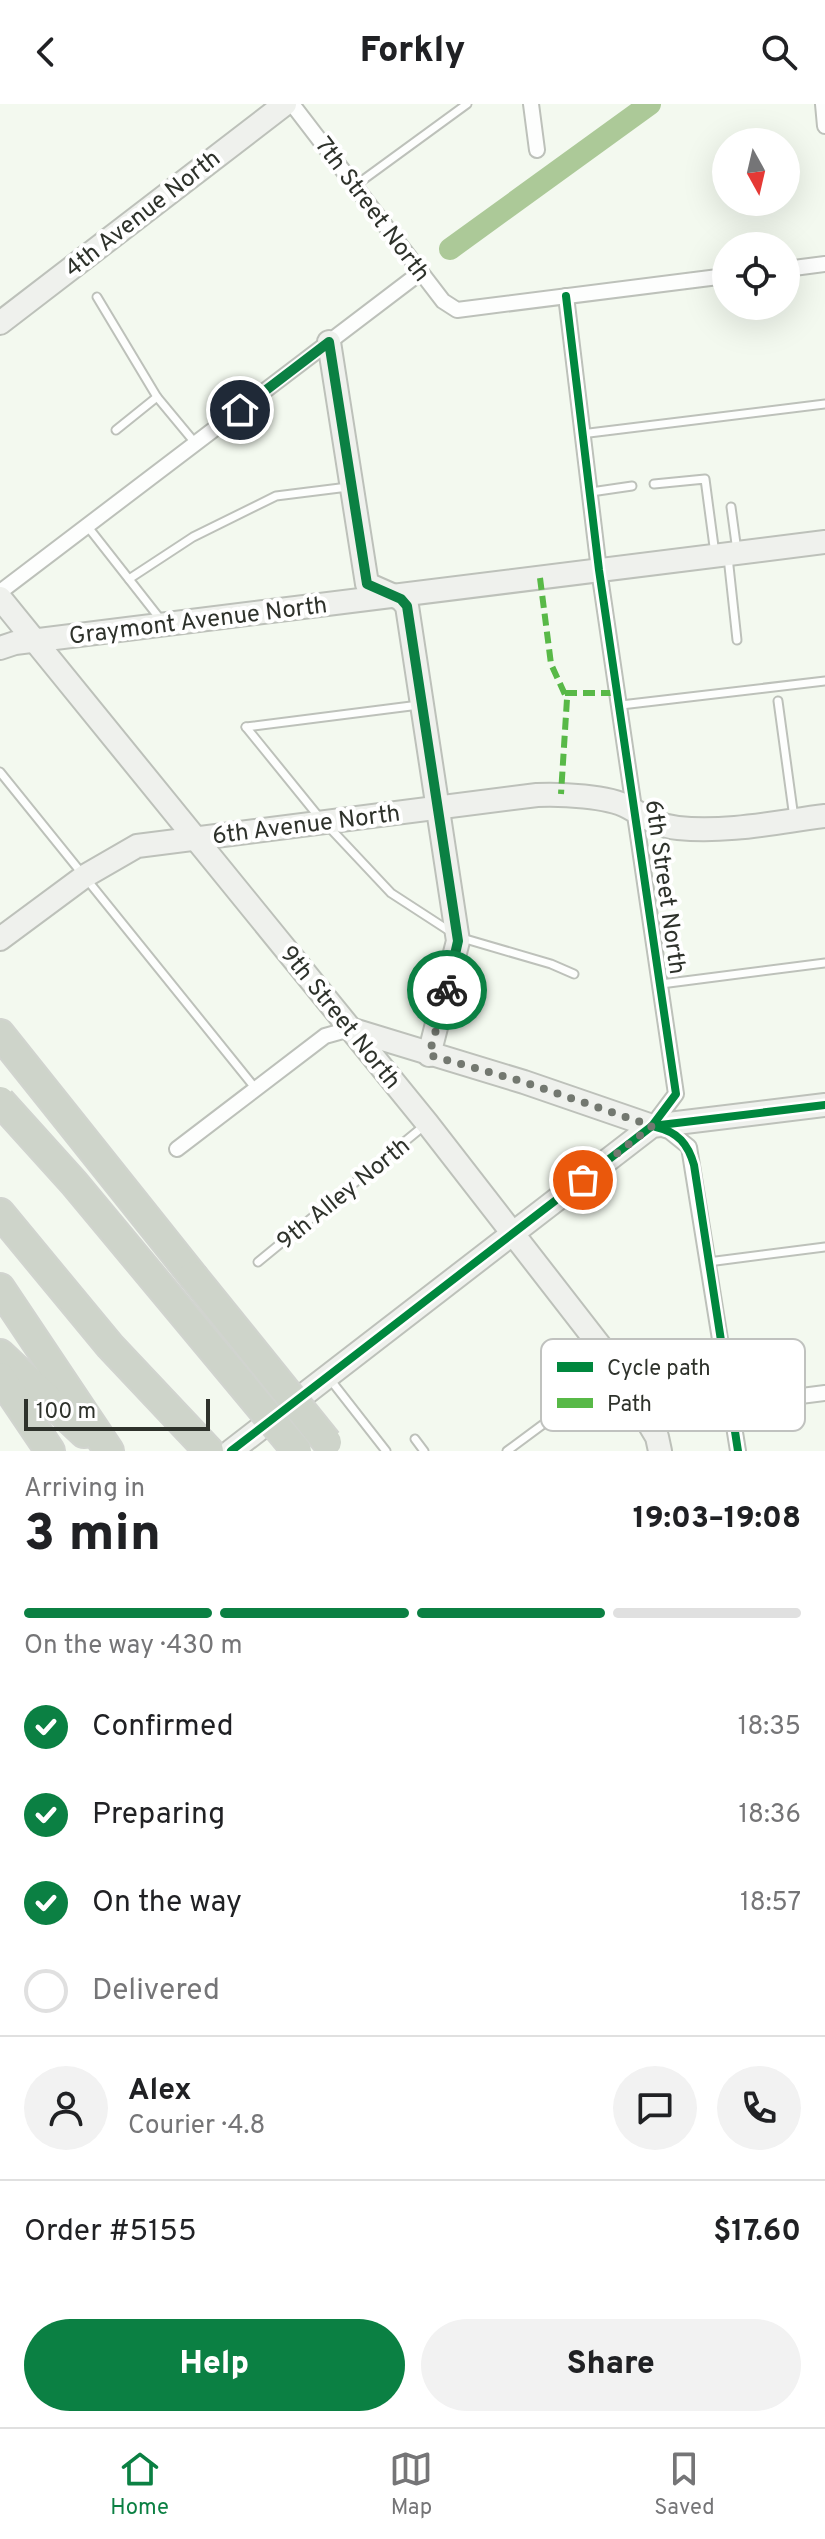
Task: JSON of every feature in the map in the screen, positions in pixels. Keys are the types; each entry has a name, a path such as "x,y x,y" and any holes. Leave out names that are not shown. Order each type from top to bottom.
{"highway":[{"path":"0,1034 334,1451"},
{"path":"0,1101 118,1235 297,1451"},
{"path":"0,1213 110,1346 209,1451"},
{"path":"0,1288 109,1451"},
{"path":"0,1354 102,1451"},
{"path":"0,1377 50,1451"}],"main road":[{"name":"4th Avenue North","path":"0,323 285,104"},
{"path":"329,342 367,584 394,596 407,606 458,937 458,951 429,1055"},
{"name":"Graymont Avenue North","path":"0,648 165,624 825,542"},
{"name":"9th Street North","path":"0,595 427,1123 593,1339"},
{"name":"6th Avenue North","path":"0,939 85,876 137,846 561,794 626,806 648,822 677,828 726,828 825,816"},
{"path":"350,1029 524,1082 652,1126 825,1105"},
{"path":"231,1451 652,1126"},
{"name":"9th Street North","path":"653,1431 660,1451"}],"street":[{"name":"7th Street North","path":"292,104 443,301 457,310 566,296"},
{"path":"531,104 537,150"},
{"path":"823,104 825,126"},
{"path":"800,267 825,264"},
{"path":"0,595 421,272"},
{"path":"566,296 712,278"},
{"name":"6th Street North","path":"566,296 599,570 676,1094 652,1126"},
{"path":"177,1149 325,1036 350,1029"},
{"path":"652,1126 669,1131 689,1147 720,1339"},
{"path":"805,1396 825,1393"},
{"path":"735,1431 738,1451"}],"lane":[{"path":"356,185 467,104"},
{"path":"97,297 157,397 196,444"},
{"path":"116,430 157,397"},
{"path":"581,434 825,404"},
{"path":"654,484 705,479 727,555 737,640"},
{"path":"129,579 193,537 276,496 353,486"},
{"path":"589,492 632,486"},
{"path":"727,555 731,507"},
{"path":"88,527 165,624"},
{"path":"621,705 825,681"},
{"path":"778,701 794,820"},
{"path":"423,704 246,727 324,822 391,893 458,937 551,964 574,974"},
{"path":"0,773 256,1089"},
{"path":"659,985 825,963"},
{"name":"9th Alley North","path":"258,1262 427,1123"},
{"path":"708,1262 825,1247"},
{"path":"328,1376 386,1451"},
{"path":"507,1451 541,1426"},
{"path":"415,1439 424,1451"}],"waterway":[{"path":"450,249 650,104"}],"marked path":[{"path":"540,578 551,664 567,699 561,794"},
{"path":"565,693 619,693"}],"cycle path":[{"path":"566,296 599,570 676,1094 652,1126"},
{"path":"231,1451 652,1126 825,1105"},
{"path":"656,1127 681,1140 694,1165 721,1339"},
{"path":"735,1431 738,1451"}],"way so far":[{"path":"447,990 429,1055 524,1082 652,1126 583,1180"}],"route":[{"path":"240,410 329,342 367,584 401,599 407,606 458,941 447,990"}]}
